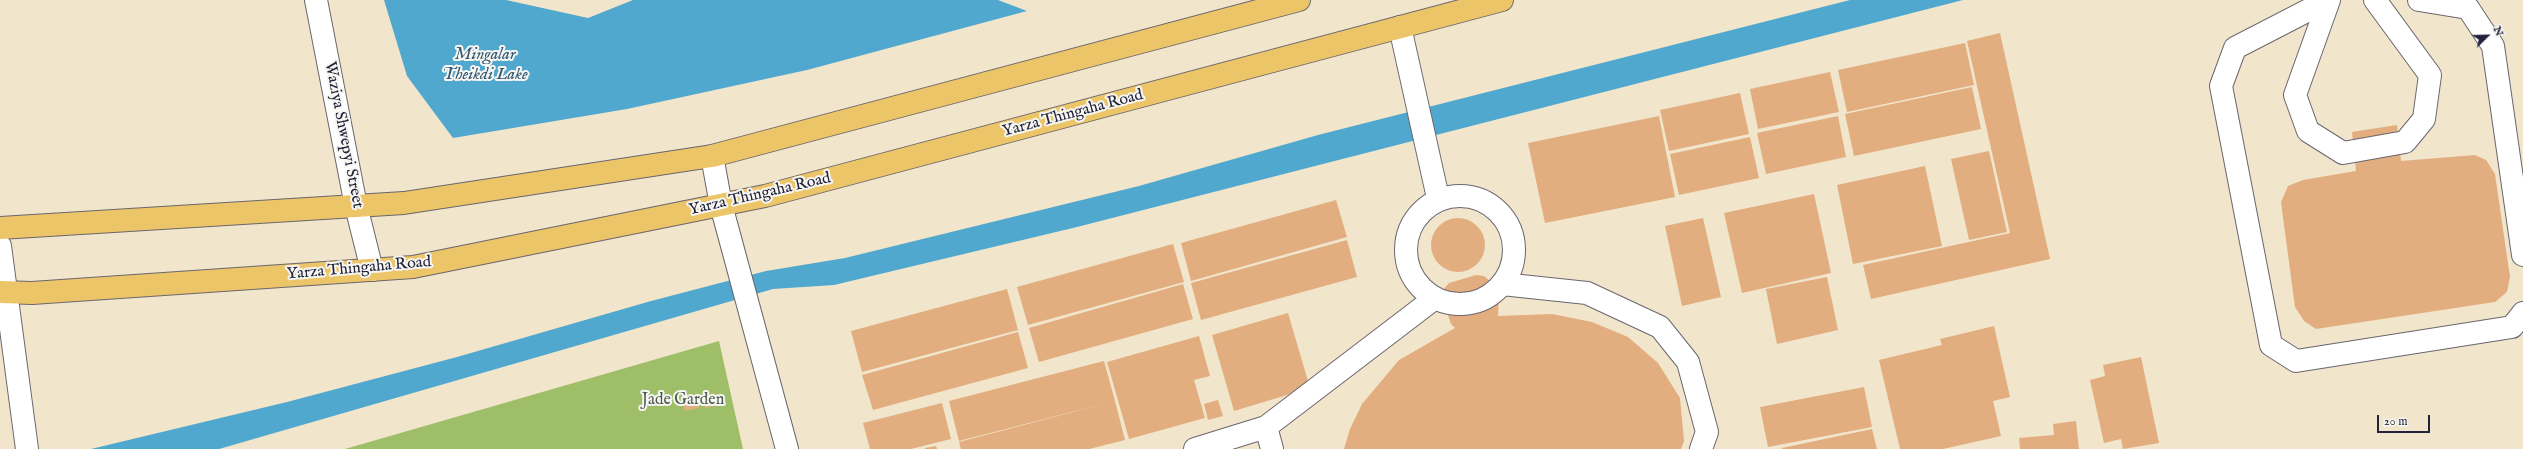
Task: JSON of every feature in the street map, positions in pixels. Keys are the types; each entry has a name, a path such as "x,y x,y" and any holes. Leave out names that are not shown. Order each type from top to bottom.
{"main road":[{"path":"0,228 404,203 712,156 1299,0"},
{"name":"Yarza Thingaha Road","path":"3,292 413,267 764,196 1400,27 1457,6 1502,0"}],"street":[{"name":"Waziya Shwepyi Street","path":"316,0 356,206 372,270"},
{"path":"2329,0 2295,95 2308,131 2343,153 2405,142 2424,119 2430,75 2375,0"},
{"path":"2329,0 2235,48 2221,86 2271,345 2296,361 2512,327 2523,313"},
{"path":"2418,0 2468,8 2493,46 2523,255"},
{"path":"1400,27 1438,198"},
{"path":"712,156 721,205 787,449"},
{"path":"1460,195 1472,196 1494,207 1509,227 1514,250 1508,274 1502,284 1493,293 1471,303 1447,303 1435,298 1417,283 1406,261 1405,249 1411,225 1426,206 1438,198 1460,195"},
{"path":"0,246 3,292 27,449"},
{"path":"1502,284 1587,293 1660,327 1688,362 1707,432 1701,449"},
{"path":"1194,449 1266,427 1435,298"},
{"path":"1266,427 1272,449"}],"green space":[{"name":"Jade Garden","path":"719,341 743,449 345,449"}],"water":[{"name":"Mingalar Theikdi Lake","path":"384,0 506,0 588,18 633,0 998,0 1027,11 807,70 627,109 453,138 407,76"},
{"path":"1850,0 1963,0 1077,227 834,285 773,289 219,449 91,449 287,402 457,357 651,301 766,271 845,258 1139,186 1318,135"}],"building":[{"path":"2000,33 2050,259 1871,299 1863,265 2010,233 1967,41"},
{"path":"1965,43 1974,85 1847,112 1838,70"},
{"path":"1830,72 1839,112 1758,129 1750,89"},
{"path":"1972,87 1981,129 1854,156 1845,114"},
{"path":"1740,93 1749,134 1669,151 1660,110"},
{"path":"1659,116 1675,197 1545,223 1528,143"},
{"path":"1838,116 1846,157 1766,174 1757,133"},
{"path":"2397,125 2401,161 2475,155 2486,160 2495,174 2510,277 2507,292 2495,302 2316,329 2304,321 2295,307 2281,202 2288,186 2303,180 2356,171 2352,132"},
{"path":"1750,137 1759,178 1679,195 1670,154"},
{"path":"1989,151 2007,232 1969,240 1951,159"},
{"path":"1925,166 1942,246 1853,264 1837,185"},
{"path":"1814,194 1831,273 1742,293 1724,213"},
{"path":"1336,200 1347,237 1191,281 1181,243"},
{"path":"1458,218 1468,220 1477,226 1483,235 1485,245 1483,255 1477,264 1468,270 1458,272 1448,270 1439,264 1433,255 1431,245 1433,235 1439,226 1448,220"},
{"path":"1703,218 1721,297 1682,306 1665,226"},
{"path":"1347,240 1357,277 1201,320 1191,283"},
{"path":"1173,244 1184,282 1028,325 1017,287"},
{"path":"1476,275 1484,276 1495,285 1499,294 1498,316 1552,314 1592,322 1628,337 1658,363 1680,398 1684,441 1681,449 1344,449 1350,429 1362,404 1399,360 1455,328 1451,324 1442,298 1443,290 1449,283"},
{"path":"1827,277 1838,330 1777,344 1766,289"},
{"path":"1183,284 1193,319 1039,362 1029,328"},
{"path":"1007,289 1018,330 862,372 851,331"},
{"path":"1288,313 1310,388 1234,411 1212,335"},
{"path":"1994,326 2010,397 1993,401 2001,436 1943,449 1900,449 1879,360 1942,345 1940,339"},
{"path":"1018,332 1028,368 873,410 862,375"},
{"path":"1199,336 1210,376 1194,380 1205,418 1129,439 1107,362"},
{"path":"2141,357 2159,443 2123,449 2121,439 2104,443 2090,380 2105,376 2103,365"},
{"path":"1104,361 1115,401 959,441 949,401"},
{"path":"1864,387 1872,427 1768,447 1760,407"},
{"path":"715,393 718,405 705,408 702,396"},
{"path":"696,396 699,408 685,411 683,399"},
{"path":"1218,400 1223,416 1208,420 1204,404"},
{"path":"1115,401 1125,440 1089,449 961,449 959,442"},
{"path":"942,403 951,439 911,449 870,449 863,423"},
{"path":"2076,421 2079,449 2020,449 2019,438 2054,435 2053,424"},
{"path":"1872,429 1877,449 1782,449 1782,448"},
{"path":"936,446 937,449 925,449 925,448"}]}
